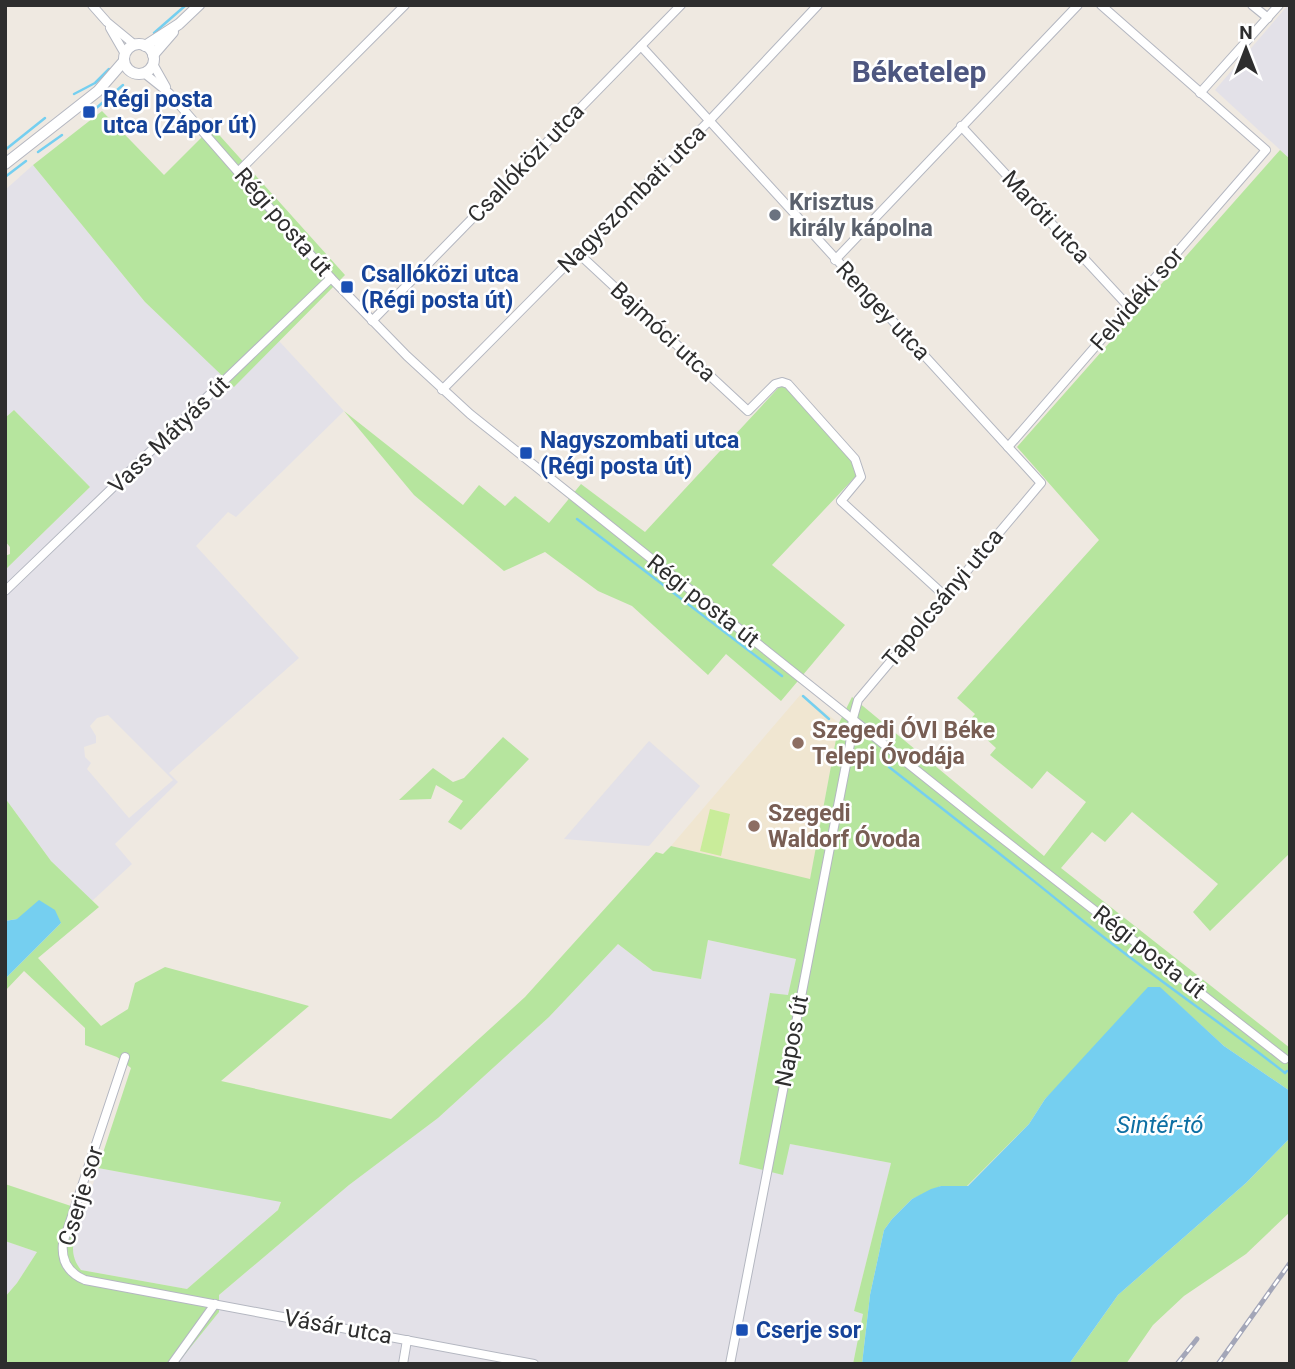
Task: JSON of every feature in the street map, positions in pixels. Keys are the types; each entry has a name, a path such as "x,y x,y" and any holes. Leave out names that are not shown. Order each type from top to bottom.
{"street":[{"path":"92,5 107,22 140,45 153,60"},
{"path":"98,91 139,73 153,60 179,24 199,5"},
{"path":"239,171 405,5"},
{"name":"Csallóközi utca","path":"372,321 681,5"},
{"name":"Nagyszombati utca","path":"442,390 710,120 818,5"},
{"path":"835,260 1078,5"},
{"path":"1101,5 1200,93 1279,5"},
{"path":"1252,5 1268,18"},
{"path":"107,22 125,57 127,68 139,73"},
{"path":"5,164 98,91 125,57 140,45 179,24"},
{"name":"Rengey utca","path":"641,46 1041,483"},
{"name":"Régi posta út","path":"153,60 169,93"},
{"name":"Régi posta út","path":"139,73 169,93 331,278 442,390 630,544 1285,1059"},
{"name":"Felvidéki sor","path":"1008,447 1266,150 1200,93"},
{"name":"Maróti utca","path":"961,126 1130,308"},
{"name":"Bajmóci utca","path":"578,253 748,411 775,384 788,384 855,459 861,477 841,501 945,596"},
{"name":"Vass Mátyás út","path":"5,591 331,278"},
{"name":"Tapolcsányi utca","path":"853,718 858,700 1041,483"},
{"name":"Napos út","path":"730,1364 853,718"},
{"name":"Cserje sor","path":"125,1057 63,1243 64,1259 72,1273 85,1280 215,1304"},
{"path":"172,1364 215,1304"},
{"name":"Vásár utca","path":"215,1304 534,1364"},
{"path":"403,1364 407,1340"}],"shaded area":[{"path":"1290,5 1290,159 1215,90"},
{"path":"33,165 145,302 234,386 279,341 344,411 236,517 228,512 196,546 299,658 169,773 178,782 115,844 132,864 92,901 51,861 5,798 5,570 90,487 14,410 5,418 5,190","holes":["108,715 173,780 129,818 87,769 91,763 85,757 84,747 96,743 96,736 90,726 97,718"]},
{"name":"Szegedi Waldorf Óvoda","path":"801,694 839,723 810,880 671,846"},
{"path":"649,741 700,786 649,846 564,839"},
{"path":"708,940 796,959 788,996 770,993 739,1164 790,1144 891,1163 854,1311 863,1314 853,1364 177,1364 218,1312 219,1295 349,1185 438,1118 549,1017 618,944 653,971 701,979"},
{"path":"98,1168 281,1201 278,1210 187,1289 81,1270 74,1261 72,1250"},
{"path":"5,1241 37,1252 5,1297"}],"green space":[{"path":"102,111 164,175 212,127 345,275 234,387 145,302 33,165"},
{"path":"1280,150 1290,159 1290,853 1210,931 1193,912 1218,884 1132,812 1105,842 1092,832 1061,868 1290,1048 1290,1091 1224,1046 1160,988 1045,1099 1029,1124 967,1186 941,1186 912,1199 892,1219 884,1230 870,1295 862,1364 853,1364 863,1314 854,1311 891,1163 790,1144 783,1175 739,1164 770,993 788,995 796,959 708,940 701,979 653,971 618,944 549,1017 438,1118 349,1185 219,1295 219,1312 177,1364 5,1364 5,1297 37,1252 5,1241 5,1184 83,1210 73,1248 76,1263 81,1270 187,1289 278,1210 281,1202 98,1168 131,1068 117,1057 85,1045 85,1028 24,971 5,991 5,979 61,923 17,919 5,921 5,798 51,861 99,907 38,958 101,1026 128,1009 135,983 165,967 309,1006 221,1081 391,1119 525,997 656,852 663,854 671,846 810,879 839,723 852,697 1044,856 1086,802 1047,771 1032,789 990,755 996,748 968,722 975,714 957,698 1099,540 1017,447"},
{"path":"782,384 852,459 857,475 772,565 845,625 781,701 726,654 708,675 632,606 598,591 545,552 504,571 414,495 344,411 463,505 479,485 505,506 515,496 549,523 581,484 645,532"},
{"path":"14,410 90,487 5,570 5,556 10,554 10,547 5,541 5,418"},
{"path":"503,737 529,759 461,830 448,822 463,801 436,785 431,799 399,800 433,768 453,782 464,778"},
{"path":"710,809 730,814 721,856 700,851"},
{"path":"1290,1138 1290,1212 1246,1254 1184,1296 1153,1325 1126,1364 1069,1364 1118,1295 1246,1183"}],"water":[{"path":"39,900 55,910 61,923 5,979 5,921 17,919"},
{"name":"Sintér-tó","path":"1148,987 1160,987 1224,1046 1290,1091 1290,1138 1246,1183 1118,1295 1069,1364 862,1364 870,1295 884,1230 892,1219 912,1199 931,1189 941,1186 968,1186 1029,1124 1045,1099"}],"waterway":[{"path":"154,33 186,5"},
{"path":"74,94 95,83 109,69"},
{"path":"94,110 123,85"},
{"path":"5,150 45,118"},
{"path":"38,152 62,135"},
{"path":"5,177 26,161"},
{"path":"577,519 782,676"},
{"path":"803,696 829,719"},
{"path":"889,767 1128,956 1285,1073 1287,1071"}],"railway":[{"path":"1218,1364 1290,1263"},
{"path":"1177,1364 1197,1339"}],"place":[{"name":"Régi posta utca (Zápor út)","path":"89,112"},
{"name":"Krisztus király kápolna","path":"775,215"},
{"name":"Csallóközi utca (Régi posta út)","path":"347,287"},
{"name":"Nagyszombati utca (Régi posta út)","path":"526,453"},
{"name":"Szegedi ÓVI Béke Telepi Óvodája","path":"798,743"},
{"name":"Szegedi Waldorf Óvoda","path":"754,826"},
{"name":"Cserje sor","path":"742,1330"}],"district":[{"name":"Béketelep","path":"919,71"}]}
